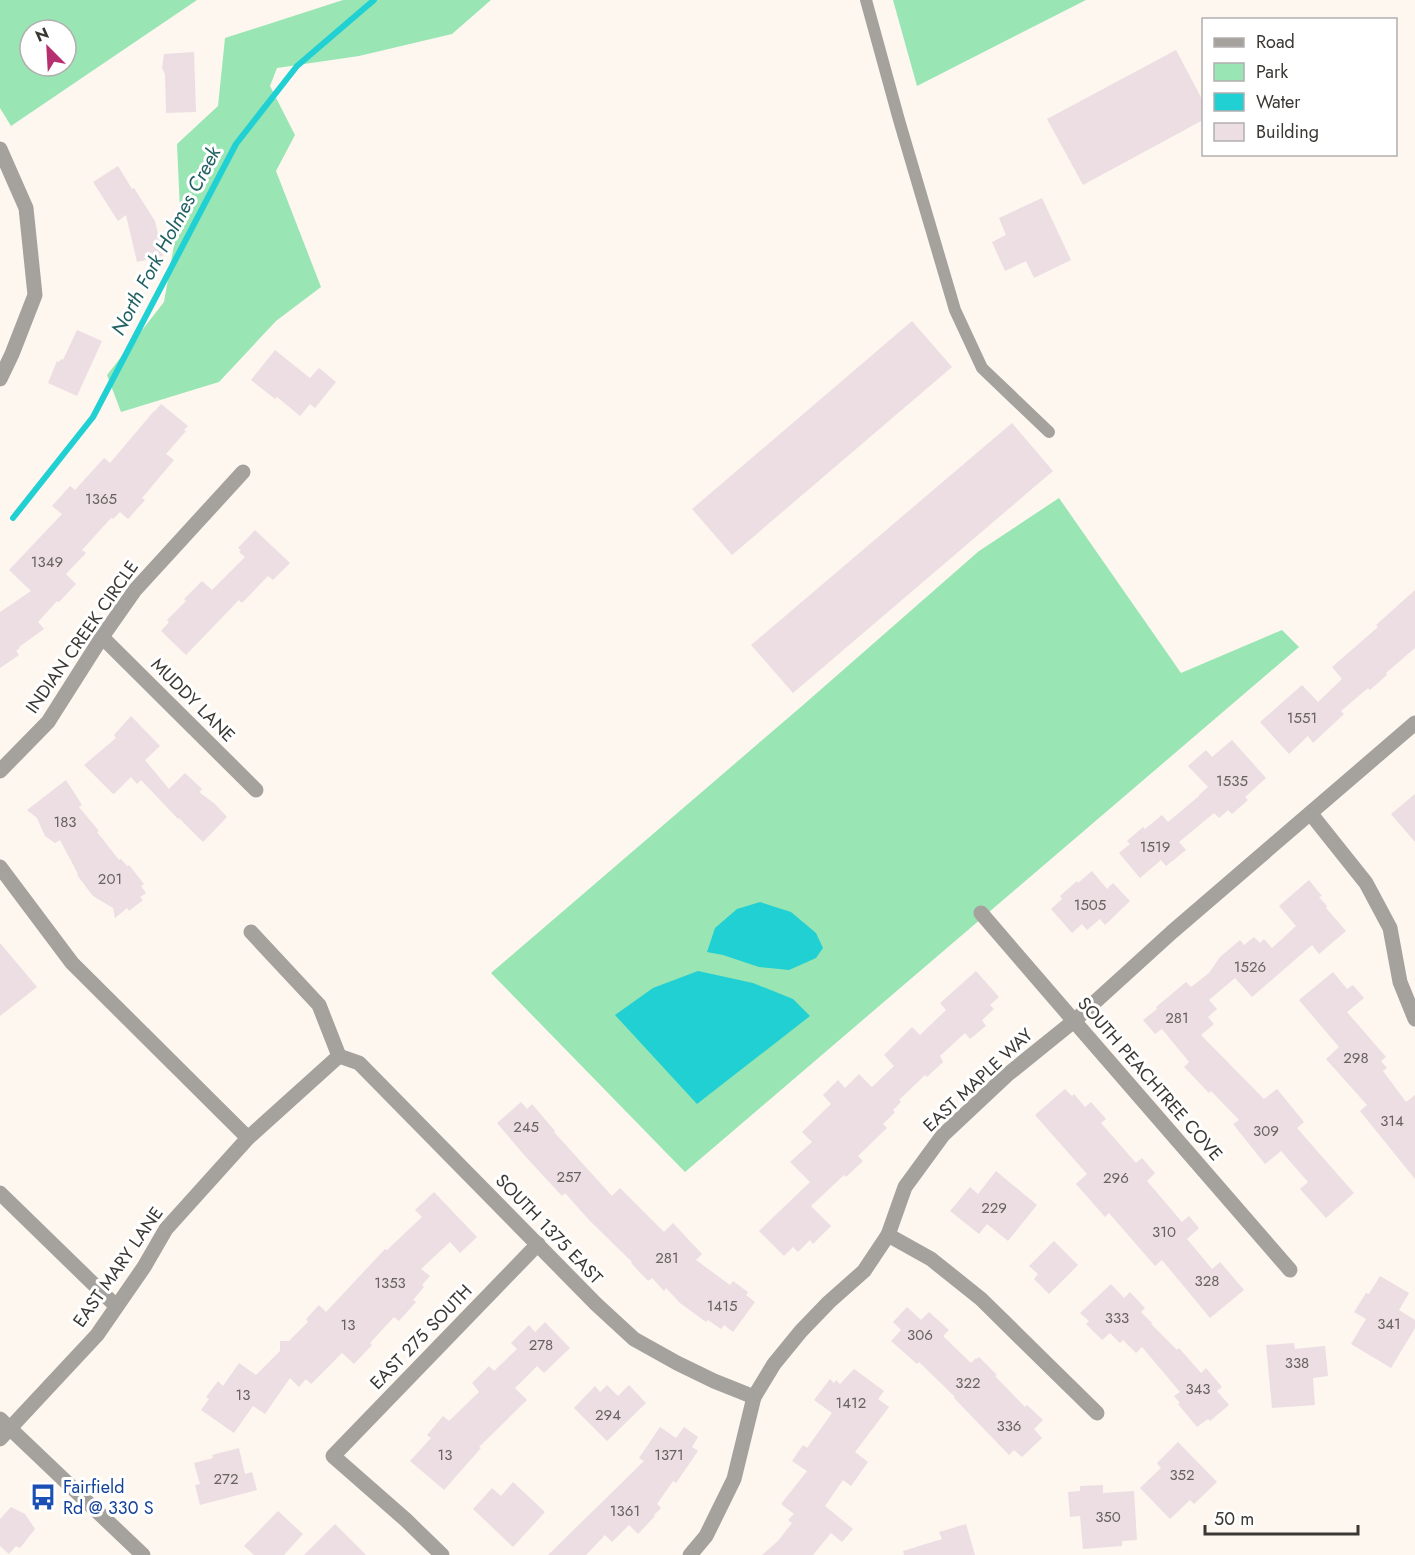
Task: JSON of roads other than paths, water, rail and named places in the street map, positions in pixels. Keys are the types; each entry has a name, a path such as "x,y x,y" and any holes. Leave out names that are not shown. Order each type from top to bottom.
{"street":[{"path":"0,148 26,208 35,295 0,379"},
{"name":"INDIAN CREEK CIRCLE","path":"0,771 48,722 135,590 243,472"},
{"name":"MUDDY LANE","path":"102,637 255,790"},
{"name":"EAST MAPLE WAY","path":"690,1555 706,1536 734,1479 754,1397 774,1364 801,1331 864,1270 888,1235 905,1187 943,1135 1008,1075 1074,1022 1172,932 1415,723"},
{"path":"1311,814 1366,883 1390,927 1400,982 1415,1019"},
{"path":"0,867 72,963 248,1138"},
{"name":"SOUTH PEACHTREE COVE","path":"981,913 1290,1270"},
{"path":"251,932 319,1005 339,1056"},
{"name":"EAST MARY LANE","path":"3,1429 97,1335 144,1267 166,1228 248,1138 339,1056"},
{"name":"SOUTH 1375 EAST","path":"339,1056 359,1063 596,1304 634,1339 705,1377 754,1397"},
{"path":"0,1193 116,1306"},
{"path":"888,1235 931,1259 981,1299 1097,1413"},
{"name":"EAST 275 SOUTH","path":"442,1555 333,1456 538,1244"},
{"path":"3,1429 143,1555"}],"lane":[{"path":"866,0 955,310 982,368 1048,432"}],"water":[{"path":"760,902 791,912 816,933 823,948 816,958 789,970 759,967 707,952 715,928 737,909"},
{"path":"698,971 753,983 793,999 810,1016 697,1104 615,1015 653,988"}],"waterway":[{"name":"North Fork Holmes Creek","path":"13,518 93,417 236,144 297,66 374,0"}],"place":[{"name":"Fairfield Rd @ 330 S","path":"43,1497"}]}
